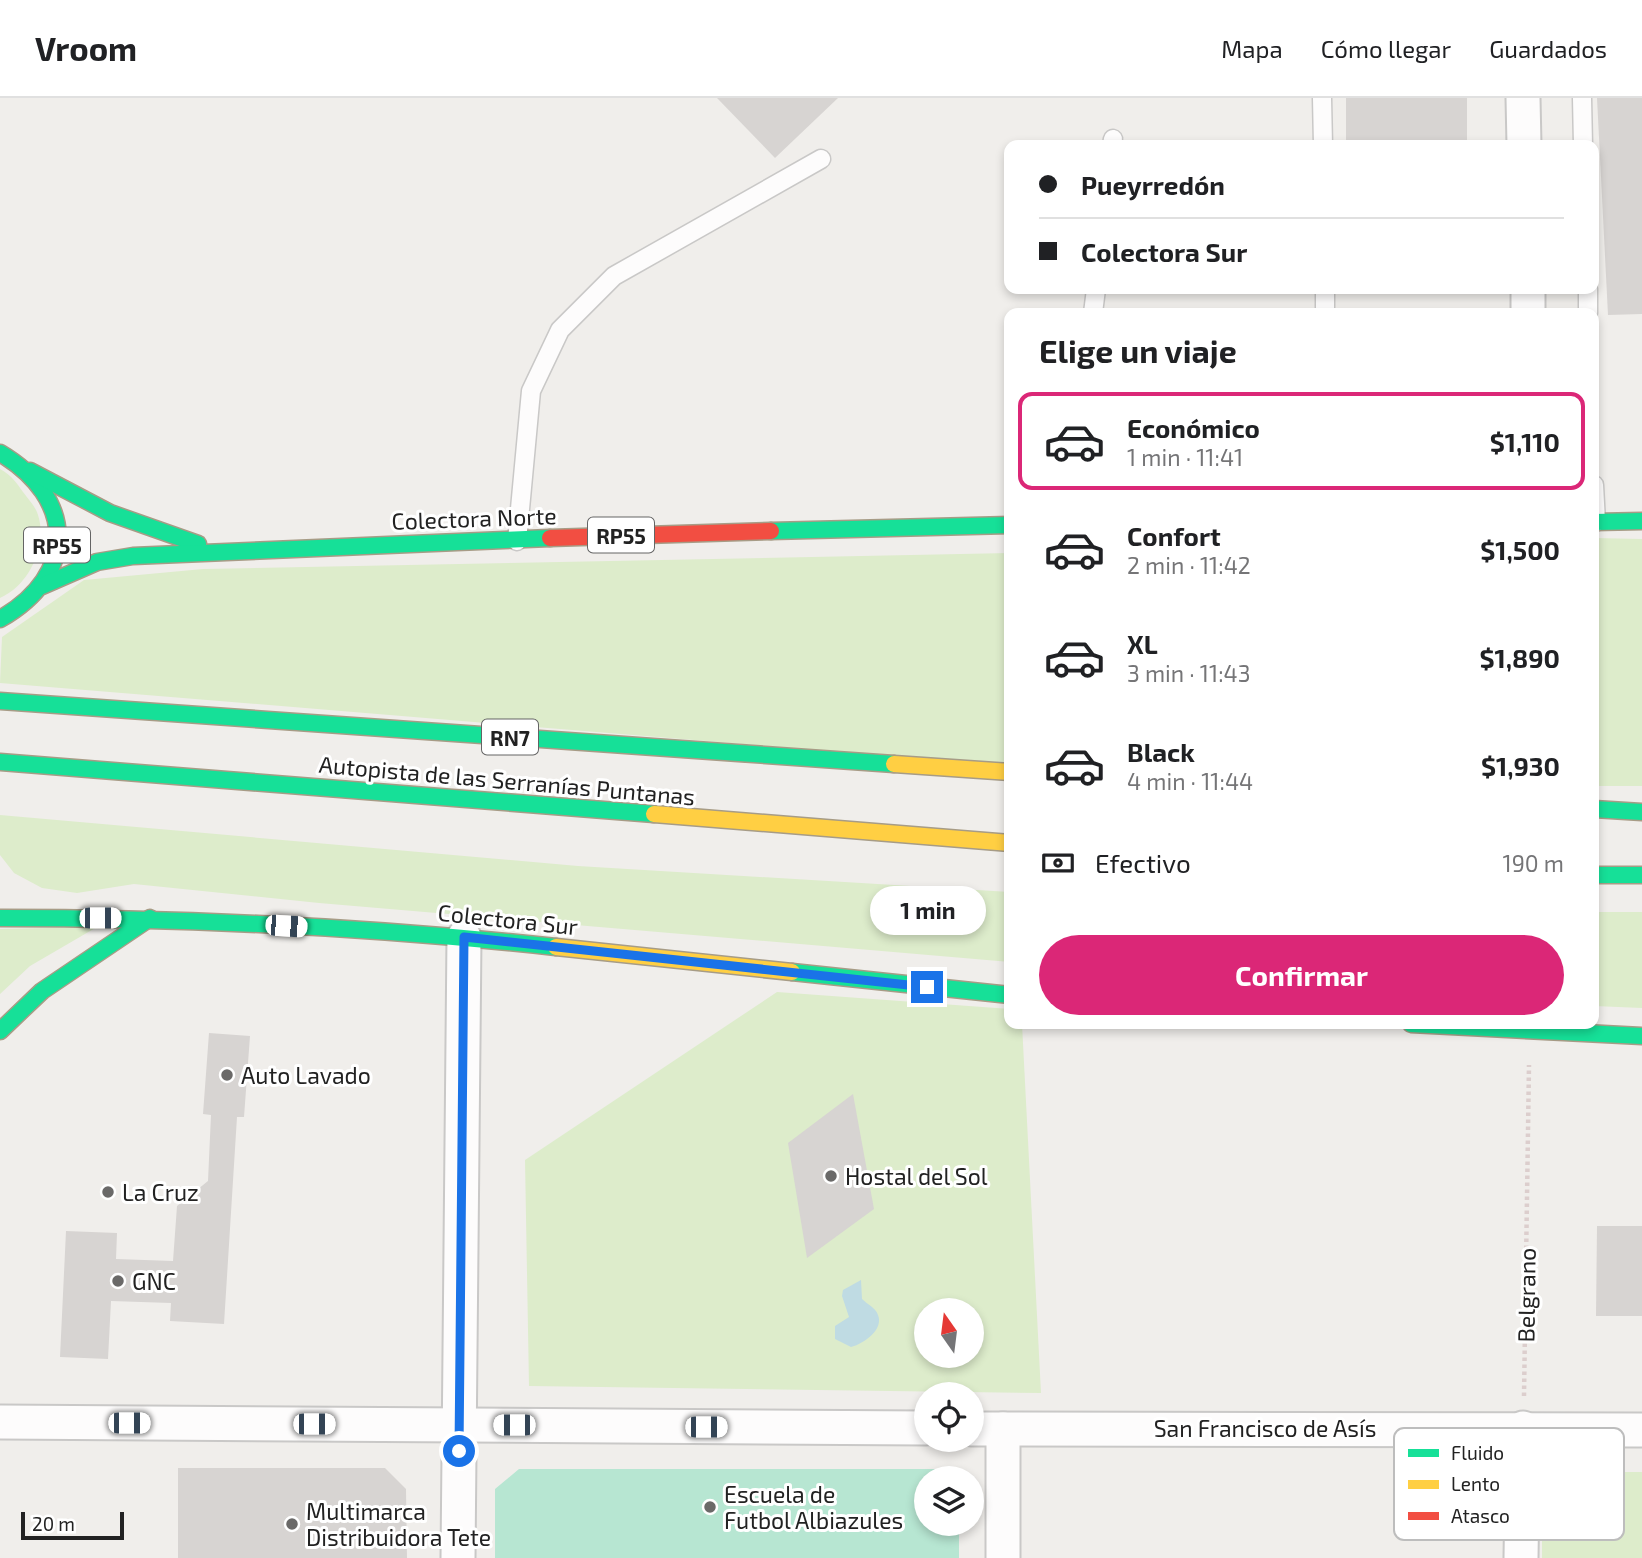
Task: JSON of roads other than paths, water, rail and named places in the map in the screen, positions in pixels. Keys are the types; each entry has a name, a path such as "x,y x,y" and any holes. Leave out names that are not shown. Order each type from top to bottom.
{"main road":[{"name":"RP55","path":"0,453 17,460 39,480 54,507 59,537 53,567 41,586 0,625"},
{"name":"Colectora Norte","path":"30,471 121,517 167,535 233,554"},
{"path":"1599,522 1642,521"},
{"name":"Colectora Norte","path":"41,586 97,562 133,555 233,554 322,546 517,541 586,536 1004,525"},
{"name":"Autopista de las Serranías Puntanas","path":"5,701 1004,772"},
{"name":"Autopista de las Serranías Puntanas","path":"6,762 1004,843"},
{"path":"1599,809 1642,812"},
{"path":"1599,875 1642,875"},
{"name":"Colectora Sur","path":"0,918 150,918 464,937 1004,994"},
{"path":"0,1031 42,991 150,918"},
{"path":"1485,1029 1642,1036"}],"street":[{"path":"1523,98 1524,140"},
{"path":"458,1558 464,937"},
{"path":"0,1422 914,1429"},
{"name":"San Francisco de Asís","path":"987,1429 1394,1428"},
{"path":"987,1429 1003,1558"},
{"name":"San Francisco de Asís","path":"1624,1430 1642,1430"},
{"path":"1521,1540 1521,1558"}],"lane":[{"path":"1322,98 1323,140"},
{"path":"1582,98 1583,140"},
{"path":"517,541 531,391 560,330 614,276 821,159"}],"water":[{"path":"861,1280 862,1299 875,1310 879,1321 871,1336 851,1347 835,1339 835,1326 849,1317 842,1296 843,1290"}],"place":[{"name":"Auto Lavado","path":"227,1075"},
{"name":"Hostal del Sol","path":"831,1176"},
{"name":"La Cruz","path":"108,1192"},
{"name":"GNC","path":"118,1281"},
{"name":"Escuela de Futbol Albiazules","path":"710,1507"},
{"name":"Multimarca Distribuidora Tete","path":"292,1524"}]}
